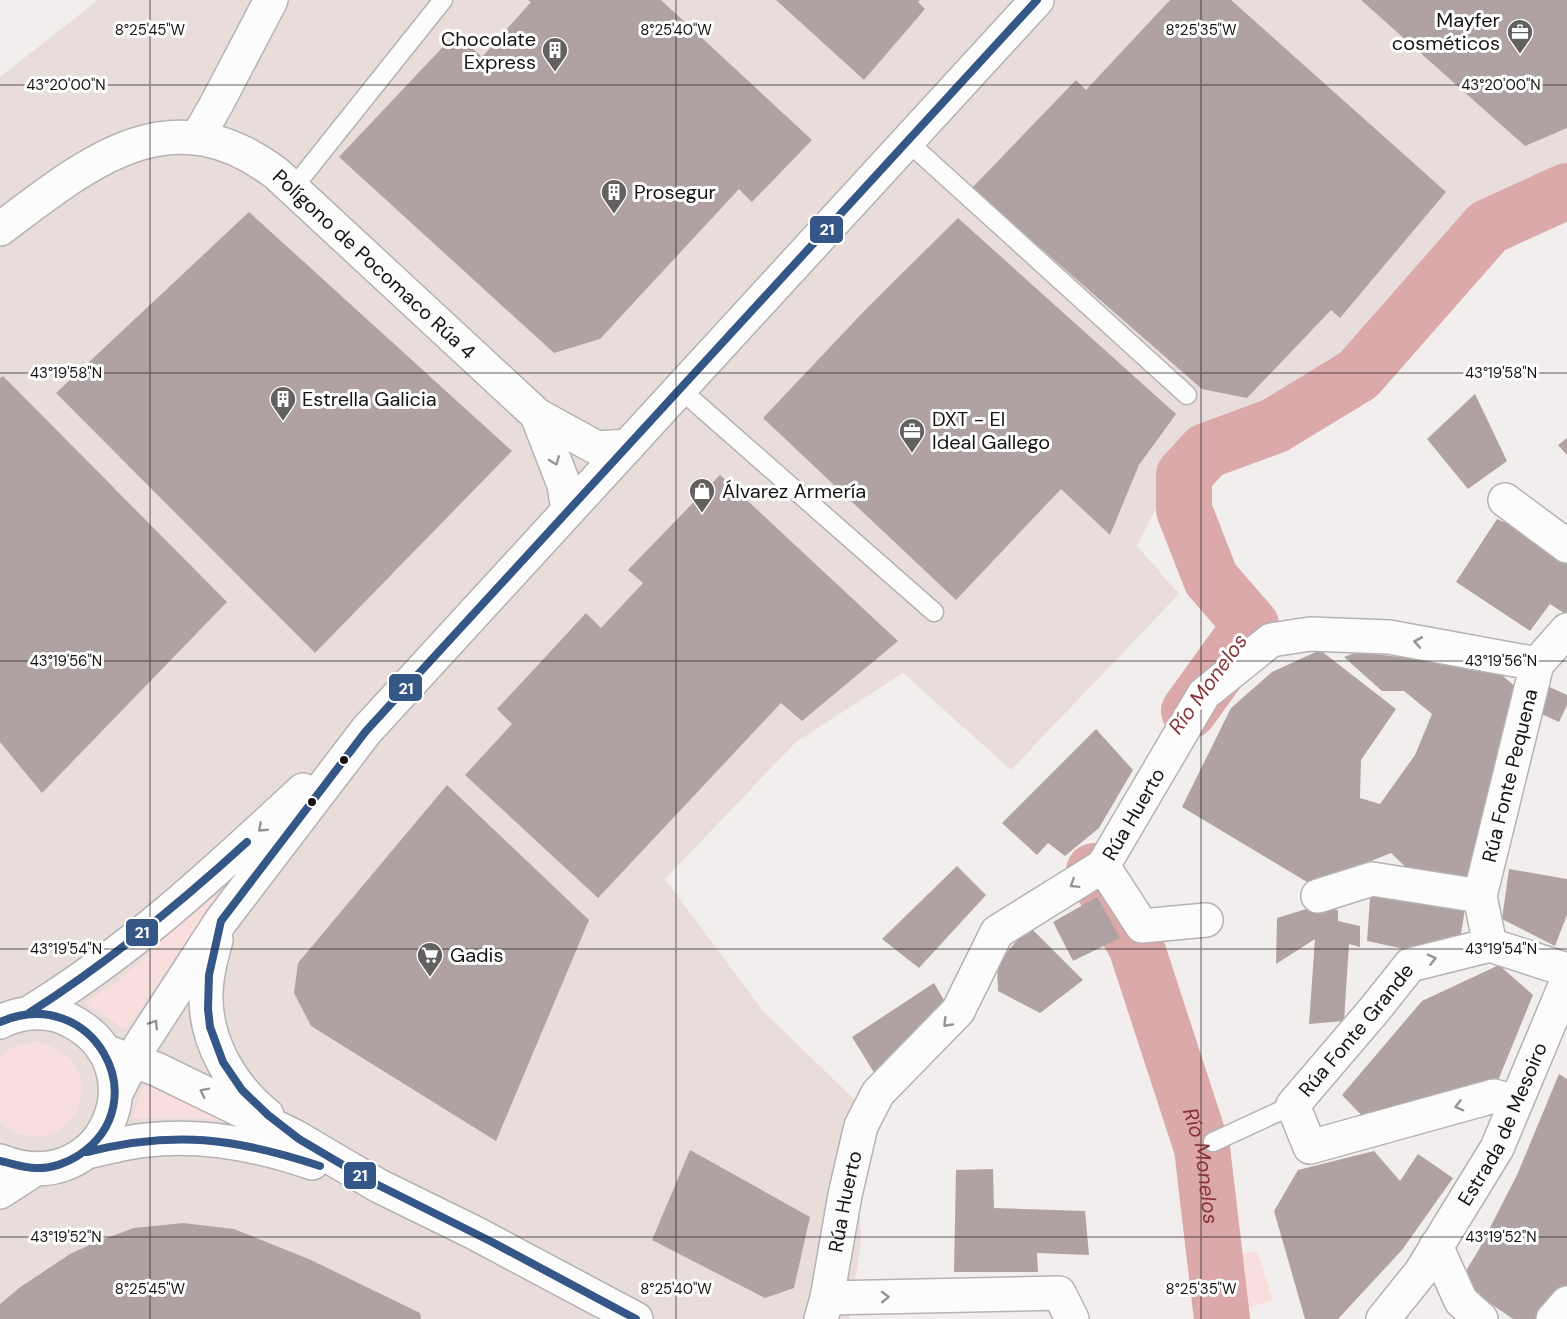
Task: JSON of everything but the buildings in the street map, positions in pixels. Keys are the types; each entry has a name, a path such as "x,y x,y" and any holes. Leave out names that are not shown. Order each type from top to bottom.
{"street":[{"path":"197,138 271,0"},
{"path":"0,1161 16,1168 53,1169 72,1162 87,1152 102,1135 112,1115 116,1093 113,1071 119,1056 366,732 1036,0"},
{"name":"Polígono de Pocomaco Rúa 4","path":"0,229 52,190 107,156 132,146 159,138 182,136 218,142 264,164 293,188 537,415 597,448 628,446"},
{"name":"Polígono de Pocomaco Rúa 4","path":"537,415 564,485 568,510"},
{"path":"1504,500 1567,546"},
{"name":"Rúa Fonte Pequena","path":"1490,945 1480,896 1537,664 1567,630"},
{"name":"Rúa Huerto","path":"1072,1319 1059,1293 824,1309 845,1195 861,1126 878,1093 958,1011 997,932 1103,866 1204,694 1271,640 1310,634 1389,637 1537,664"},
{"path":"15,1017 67,990 134,942 213,873 366,732"},
{"path":"1103,866 1142,926 1206,920"},
{"path":"1318,896 1372,879 1480,896"},
{"path":"221,921 206,994 209,1028 223,1063 244,1093 294,1136"},
{"path":"1490,945 1567,970"},
{"name":"Rúa Fonte Grande","path":"1490,945 1410,965 1376,1009 1293,1105 1310,1147 1494,1096 1516,1102"},
{"name":"Estrada de Mesoiro","path":"1383,1319 1420,1272 1497,1148 1516,1102 1557,1027 1567,981"},
{"path":"15,1017 47,1013 64,1017 80,1026 119,1056 156,1069 294,1136 379,1186 473,1232 636,1319"},
{"path":"1557,1027 1567,1056"},
{"path":"87,1152 146,1140 182,1138 230,1142 305,1160 379,1186"},
{"path":"0,1192 34,1170"},
{"path":"1436,1246 1461,1301 1480,1319"},
{"path":"1553,1319 1567,1303"}],"lane":[{"path":"293,188 443,0"},
{"path":"907,141 1187,396"},
{"path":"680,389 934,612"},
{"path":"1213,1142 1293,1105"}],"shaded area":[{"path":"98,0 1567,0 1567,166 1465,222 1276,435 1193,435 1137,546 1179,594 1011,770 903,673 796,742 665,879 763,1011 856,1101 861,1242 849,1319 0,1319 0,77"},
{"path":"212,895 216,898 126,1030 85,1003 119,980"},
{"path":"36,1042 62,1052 77,1068 82,1088 78,1108 66,1125 48,1135 26,1135 0,1123 0,1057 16,1046"},
{"path":"147,1078 236,1122 196,1118 132,1118"},
{"path":"1257,1251 1273,1300 1240,1311 1226,1259"}],"waterway":[{"name":"Río Monelos","path":"1189,711 1251,625 1211,579 1184,510 1184,475 1206,451 1274,426 1358,375 1488,227 1567,191"},
{"name":"Río Monelos","path":"1094,871 1136,946 1202,1148 1222,1319"}],"transit line":[{"name":"21","path":"636,1319 492,1242 370,1181 299,1139 268,1115 242,1090 223,1062 210,1027 209,975 221,921 366,731 1037,0"},
{"name":"21","path":"29,1013 87,974 142,932 247,842"},
{"name":"21","path":"0,1022 33,1014 62,1018 87,1033 104,1054 113,1079 113,1106 102,1132 79,1155 47,1168 27,1167 0,1161"},
{"name":"21","path":"87,1152 148,1141 204,1140 260,1149 320,1166"}],"place":[{"name":"Mayfer cosméticos","path":"1520,55"},
{"name":"Chocolate Express","path":"555,73"},
{"name":"Prosegur","path":"614,215"},
{"name":"Estrella Galicia","path":"283,422"},
{"name":"DXT - El Ideal Gallego","path":"912,454"},
{"name":"Álvarez Armería","path":"702,514"},
{"name":"Gadis","path":"430,978"}]}
